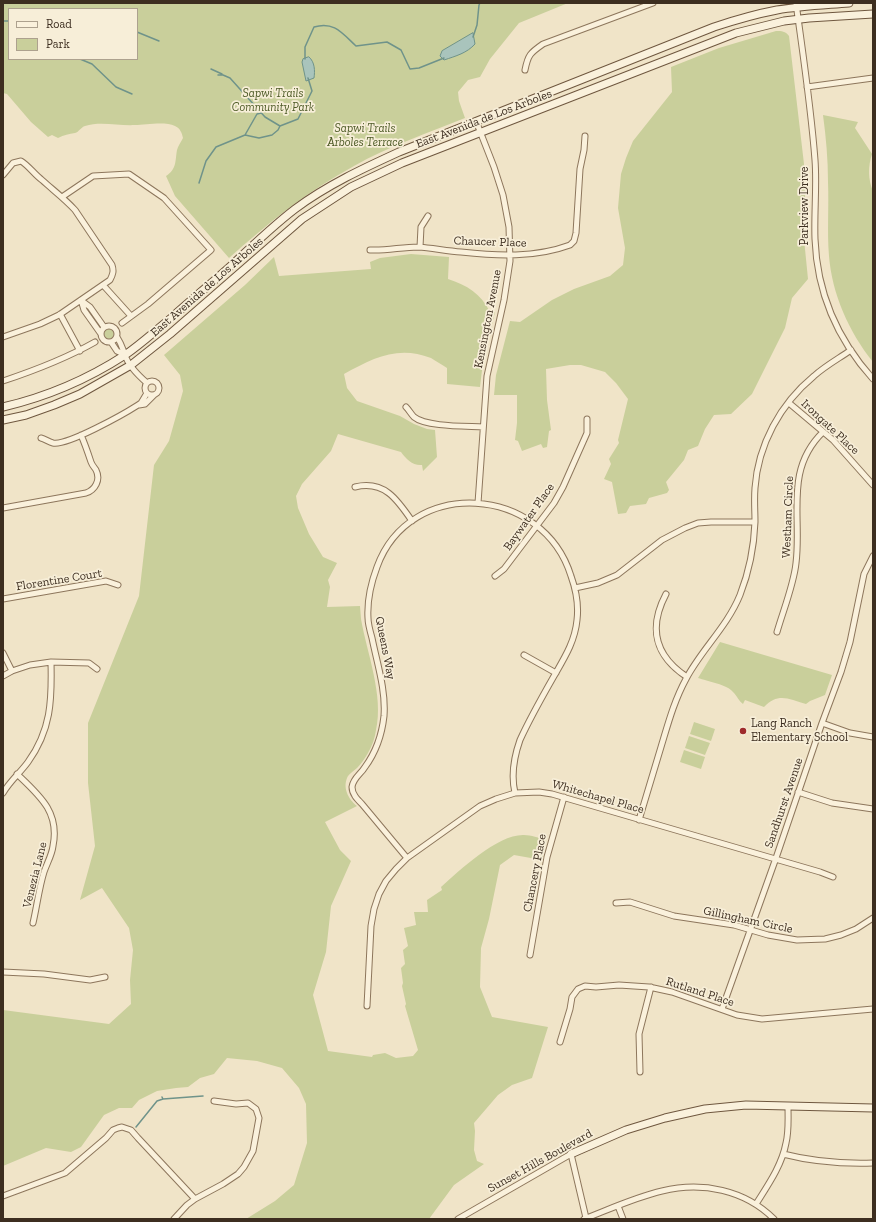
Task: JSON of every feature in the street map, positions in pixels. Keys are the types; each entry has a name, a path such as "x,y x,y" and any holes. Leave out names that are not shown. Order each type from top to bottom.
{"main road":[{"name":"East Avenida de Los Arboles","path":"3,408 24,402 76,382 125,355 146,340 211,284 276,224 296,208 318,193 399,152 714,27 796,5 849,3"},
{"name":"East Avenida de Los Arboles","path":"3,420 26,415 74,396 132,366 302,219 351,187 380,173 720,39 754,28 798,19 873,14"},
{"name":"Sunset Hills Boulevard","path":"571,1154 626,1130 665,1118 705,1110 746,1105 873,1108"}],"street":[{"path":"525,70 530,54 544,44 653,3"},
{"name":"Parkview Drive","path":"796,5 815,162 815,237 818,268 823,293 839,332 873,379"},
{"path":"807,87 873,78"},
{"name":"Kensington Avenue","path":"476,121 503,195 509,227 510,255 504,300 488,376 478,503"},
{"name":"Chaucer Place","path":"370,250 420,247 471,253 510,255 545,252 570,244 574,241 576,233 580,169 585,136"},
{"path":"3,175 13,163 20,161 28,165 40,179 75,210 112,265 113,274 110,280 60,314 40,324 3,337"},
{"path":"62,197 93,176 129,174 164,198 211,250 122,323"},
{"path":"420,247 421,227 428,216"},
{"path":"103,285 131,316"},
{"path":"81,300 84,310 101,334 103,340 111,342 117,351 125,355"},
{"path":"81,300 90,307 104,327"},
{"path":"60,314 80,351"},
{"path":"104,327 114,327 117,332 117,337 123,346 125,355 132,366 147,383"},
{"path":"101,334 104,327"},
{"path":"111,342 117,337"},
{"path":"3,381 36,371 66,358 95,342"},
{"path":"639,820 678,695 698,659 725,622 739,598 750,566 754,538 755,489 760,458 770,430 789,402 813,376 851,350"},
{"path":"138,405 145,404 158,393 159,386 153,381 147,383"},
{"path":"41,438 53,443 60,443 109,422 141,403 147,393 145,387 147,383"},
{"path":"147,393 154,395"},
{"name":"Irongate Place","path":"789,402 843,451 873,485"},
{"path":"406,407 414,417 422,421 483,427"},
{"name":"Baywater Place","path":"494,576 504,569 554,503 563,487 587,433 587,419"},
{"name":"Westham Circle","path":"777,632 796,565 798,552 797,502 800,472 808,451 823,432"},
{"path":"3,508 77,494 86,494 93,489 98,481 98,476 92,465 81,434"},
{"path":"354,487 373,485 384,489 399,502 412,521"},
{"name":"Queens Way","path":"407,858 356,797 352,788 354,780 365,768 375,751 381,734 384,717 383,692 368,618 371,585 376,567 386,549 397,534 412,521 427,512 443,506 461,503 478,503 509,509 523,516 537,525 551,538 561,552 569,569 575,588 578,618 576,630 569,651 556,672 520,740 516,753 513,779 516,794"},
{"path":"575,588 598,583 617,575 662,540 685,528 711,522 755,522"},
{"name":"Sandhurst Avenue","path":"722,1010 846,658 864,574 873,556"},
{"name":"Florentine Court","path":"3,599 106,582 118,585"},
{"path":"666,594 657,618 656,629 658,641 667,661 687,677"},
{"path":"3,653 12,671"},
{"path":"524,655 556,672"},
{"path":"3,793 35,752 45,730 51,704 51,662"},
{"path":"3,676 12,671 30,665 51,662 89,663 97,669"},
{"path":"822,723 850,733 873,737"},
{"name":"Venezia Lane","path":"17,774 45,802 52,817 54,827 53,846 41,883 33,923"},
{"name":"Whitechapel Place","path":"367,1006 371,926 374,909 379,894 386,881 407,858 480,806 496,799 516,794 539,792 564,797 639,820 776,858 820,872 833,878"},
{"path":"798,792 832,803 873,809"},
{"name":"Chancery Place","path":"530,955 547,857 564,797"},
{"name":"Gillingham Circle","path":"616,903 630,902 674,916 734,924 782,938 797,940 825,939 842,935 856,929 873,918"},
{"path":"3,972 44,974 90,980 105,977"},
{"name":"Rutland Place","path":"560,1042 572,997 578,989 585,986 596,987 619,985 651,987 672,992 749,1018 762,1019 873,1009"},
{"path":"640,1072 639,1034 651,987"},
{"path":"174,1219 195,1199 227,1182 238,1174 249,1159 255,1141 259,1118 256,1109 248,1103 236,1104 214,1101"},
{"path":"756,1204 776,1170 783,1154 788,1135 788,1106"},
{"path":"3,1196 65,1173 106,1138 113,1130 122,1127 135,1133 195,1199"},
{"path":"571,1154 585,1219 663,1190 692,1187 708,1188 742,1196 756,1204 774,1219"},
{"name":"Sunset Hills Boulevard","path":"458,1219 571,1154"},
{"path":"783,1154 806,1160 827,1163 873,1163"},
{"path":"618,1206 623,1219"}],"green space":[{"name":"Sapwi Trails Community Park","path":"3,3 568,3 519,23 490,59 480,77 468,80 458,92 459,101 465,118 381,152 337,176 289,208 229,258 175,196 166,176 174,168 177,148 183,138 177,127 161,123 129,125 97,124 82,127 76,132 58,138 52,135 48,137 31,122 7,94 3,93"},
{"path":"776,31 786,33 789,36 804,164 805,196 803,229 808,279 792,298 785,328 752,394 731,414 714,415 705,429 698,446 688,450 684,460 666,482 669,490 667,493 649,498 646,504 630,506 626,513 618,514 612,482 604,479 611,464 609,459 619,443 618,440 628,399 616,383 605,372 581,365 570,365 546,369 547,400 551,430 549,431 547,447 543,448 541,444 522,451 518,441 515,440 517,423 517,395 494,395 496,375 510,321 520,322 552,300 574,289 610,276 623,265 625,248 618,208 621,174 633,141 672,92 671,67 719,48"},
{"path":"823,115 858,122 855,128 872,154 869,173 873,191 873,362 856,338 843,312 831,270 828,237 828,165"},
{"path":"411,254 449,257 448,279 473,291 478,295 490,312 495,312 483,362 480,387 447,384 447,368 431,358 419,354 397,353 386,355 376,358 344,374 347,388 357,401 400,416 427,429 435,430 437,457 423,471 422,465 410,462 401,452 338,434 331,451 302,484 296,496 298,508 309,534 323,557 337,563 328,580 330,587 327,607 360,606 361,619 374,674 378,703 376,733 372,745 363,761 346,780 347,792 351,800 357,806 325,822 340,850 351,861 331,906 326,952 313,995 328,1051 372,1057 373,1055 385,1053 396,1058 413,1056 418,1050 405,1006 406,1004 402,986 401,968 405,964 403,950 408,946 404,928 416,925 414,912 428,912 427,900 442,890 441,887 480,854 491,847 514,836 532,836 546,840 542,860 514,855 500,865 489,919 481,948 480,987 492,1017 548,1027 532,1078 512,1085 498,1095 474,1123 474,1150 477,1161 484,1164 454,1185 429,1219 246,1219 275,1201 294,1185 307,1143 306,1104 299,1088 282,1068 257,1061 227,1058 214,1074 200,1078 188,1087 157,1091 139,1100 132,1108 119,1108 104,1115 81,1147 71,1152 46,1148 3,1166 3,1010 109,1024 131,1004 130,980 133,950 129,928 102,888 80,900 95,846 88,783 88,723 139,596 154,465 169,441 183,391 180,375 164,355 245,285 274,257 279,276 371,269 370,262 380,258"},
{"path":"107,329 111,329 113,330 113,338 107,339 104,336 104,332"},
{"path":"720,642 832,675 825,695 806,704 779,698 769,702 764,707 745,700 743,704 727,687 698,678"},
{"path":"694,722 715,729 711,741 690,734"},
{"path":"689,736 710,743 705,755 685,748"},
{"path":"684,750 705,757 701,769 680,762"}],"water":[{"path":"473,33 475,44 468,50 444,60 440,56 442,51"},
{"path":"309,57 313,64 314,78 306,81 302,62 303,59"}],"waterway":[{"path":"473,37 477,25 480,3"},
{"path":"3,21 8,21"},
{"path":"305,59 305,47 314,27 321,26 337,29 356,46 387,42 401,50 410,69 419,68 444,58"},
{"path":"138,32 159,41"},
{"path":"82,60 92,64 116,87 132,94"},
{"path":"211,69 222,74"},
{"path":"218,75 223,75 230,78 265,117 280,126 298,119 312,91 308,78"},
{"path":"245,135 257,114 261,113"},
{"path":"199,183 206,161 216,147 245,135 259,138 272,135 280,126"},
{"path":"163,1099 203,1096"},
{"path":"136,1127 157,1101 163,1099 162,1097"}],"place":[{"name":"Lang Ranch Elementary School","path":"743,731"}],"park label":[{"name":"Sapwi Trails Arboles Terrace","path":"365,136"}]}
